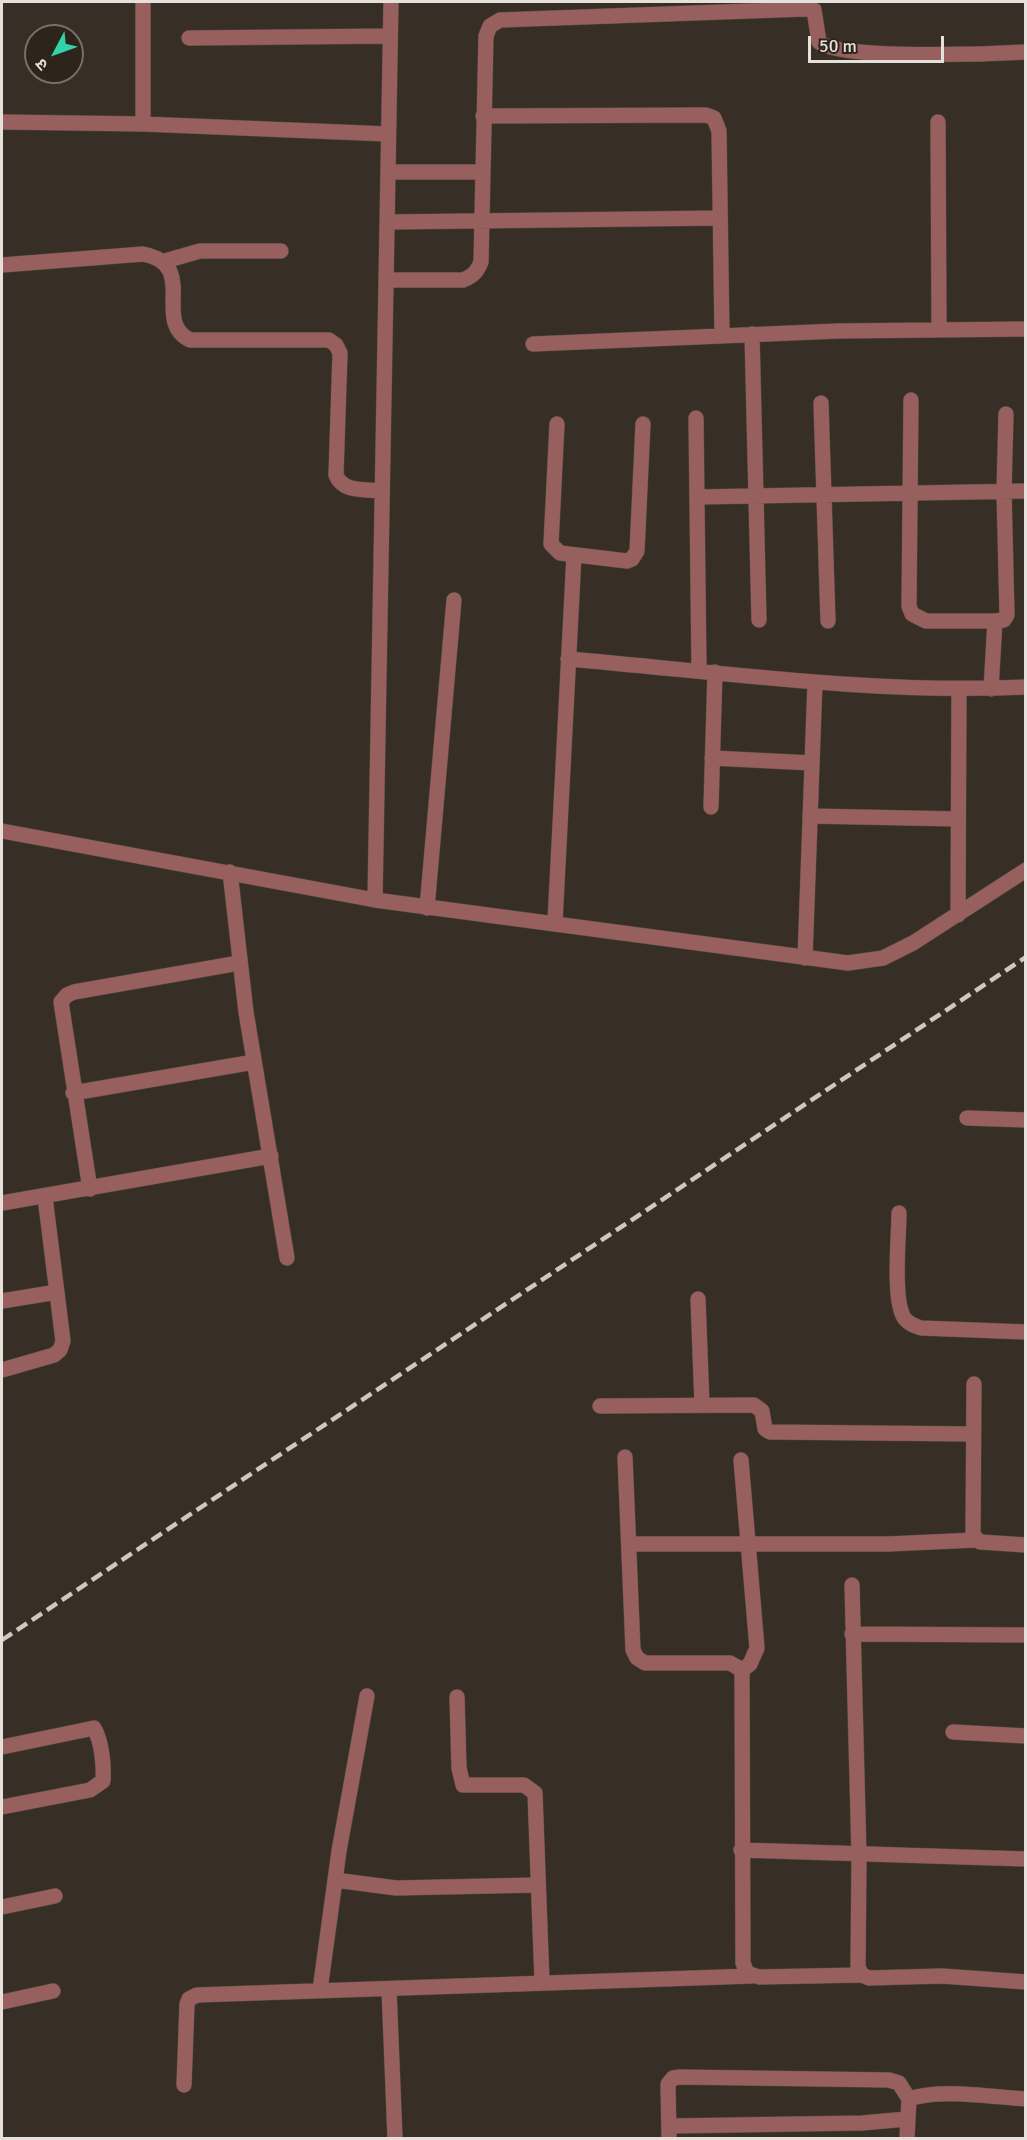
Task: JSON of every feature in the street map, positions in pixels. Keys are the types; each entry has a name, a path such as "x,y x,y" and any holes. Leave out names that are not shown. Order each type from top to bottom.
{"street":[{"path":"143,2 143,124"},
{"path":"375,900 391,2"},
{"path":"386,280 463,280 471,277 481,262 486,36 490,26 500,20 587,9 805,9 814,10 817,16 819,42 834,49 929,55 1026,52"},
{"path":"189,38 390,36"},
{"path":"483,116 706,115 714,118 719,131 722,335"},
{"path":"938,122 939,330"},
{"path":"2,123 143,124 388,134"},
{"path":"388,172 482,172"},
{"path":"388,222 720,218"},
{"path":"2,265 143,254 165,261 200,251 282,251"},
{"path":"165,261 171,272 175,327 182,336 190,340 319,338 336,345 340,353 336,475 339,483 348,488 382,491"},
{"path":"533,344 752,334 1026,329"},
{"path":"752,334 759,620"},
{"path":"911,400 909,606 912,614 926,621 994,621 1004,620 1007,615 1004,491 1006,414"},
{"path":"821,403 828,621"},
{"path":"696,418 699,670"},
{"path":"557,424 551,544 560,553 627,561 635,556 643,424"},
{"path":"697,497 1026,490"},
{"path":"555,922 574,555"},
{"path":"427,908 454,600"},
{"path":"991,689 994,621"},
{"path":"568,659 815,681 958,690 1026,687"},
{"path":"711,807 715,672"},
{"path":"805,958 815,681"},
{"path":"958,690 958,915"},
{"path":"712,758 812,763"},
{"path":"810,816 958,819"},
{"path":"2,831 375,900 555,922 848,963 883,958 913,944 1026,870"},
{"path":"230,872 239,963 287,1258"},
{"path":"90,1189 73,1092 61,1002 67,995 239,963"},
{"path":"73,1092 255,1062"},
{"path":"967,1118 1026,1120"},
{"path":"2,1203 271,1156"},
{"path":"2,1370 45,1359 60,1350 63,1341 45,1197"},
{"path":"899,1213 899,1299 904,1317 913,1325 921,1328 1026,1332"},
{"path":"2,1301 57,1292"},
{"path":"698,1299 702,1405"},
{"path":"974,1384 972,1523 976,1540"},
{"path":"600,1406 759,1407 765,1430 770,1432 973,1434"},
{"path":"625,1457 633,1650 637,1658 645,1663 730,1663 742,1670"},
{"path":"741,1460 757,1648 750,1664 742,1670"},
{"path":"629,1544 888,1544 976,1540 1026,1545"},
{"path":"852,1585 859,1856 858,1967 862,1975"},
{"path":"852,1634 1026,1635"},
{"path":"742,1670 743,1963 747,1973 752,1976"},
{"path":"320,1990 335,1880 367,1696"},
{"path":"458,1697 459,1768 463,1785 524,1785 532,1788 535,1793 542,1982"},
{"path":"2,1747 94,1728 99,1740 104,1773 103,1781 90,1790 2,1807"},
{"path":"953,1732 1026,1736"},
{"path":"741,1850 859,1856 1026,1859"},
{"path":"335,1880 396,1888 537,1885"},
{"path":"2,1907 55,1896"},
{"path":"184,2085 187,2004 192,1996 752,1976 862,1975 869,1978 942,1976 1026,1982"},
{"path":"389,1989 395,2139"},
{"path":"2,2002 53,1990"},
{"path":"907,2119 669,2132 668,2084 673,2078 680,2077 889,2080 899,2083 909,2099 907,2139"},
{"path":"909,2099 917,2096 960,2095 1026,2099"}],"railway":[{"path":"2,1640 1026,957"}]}
